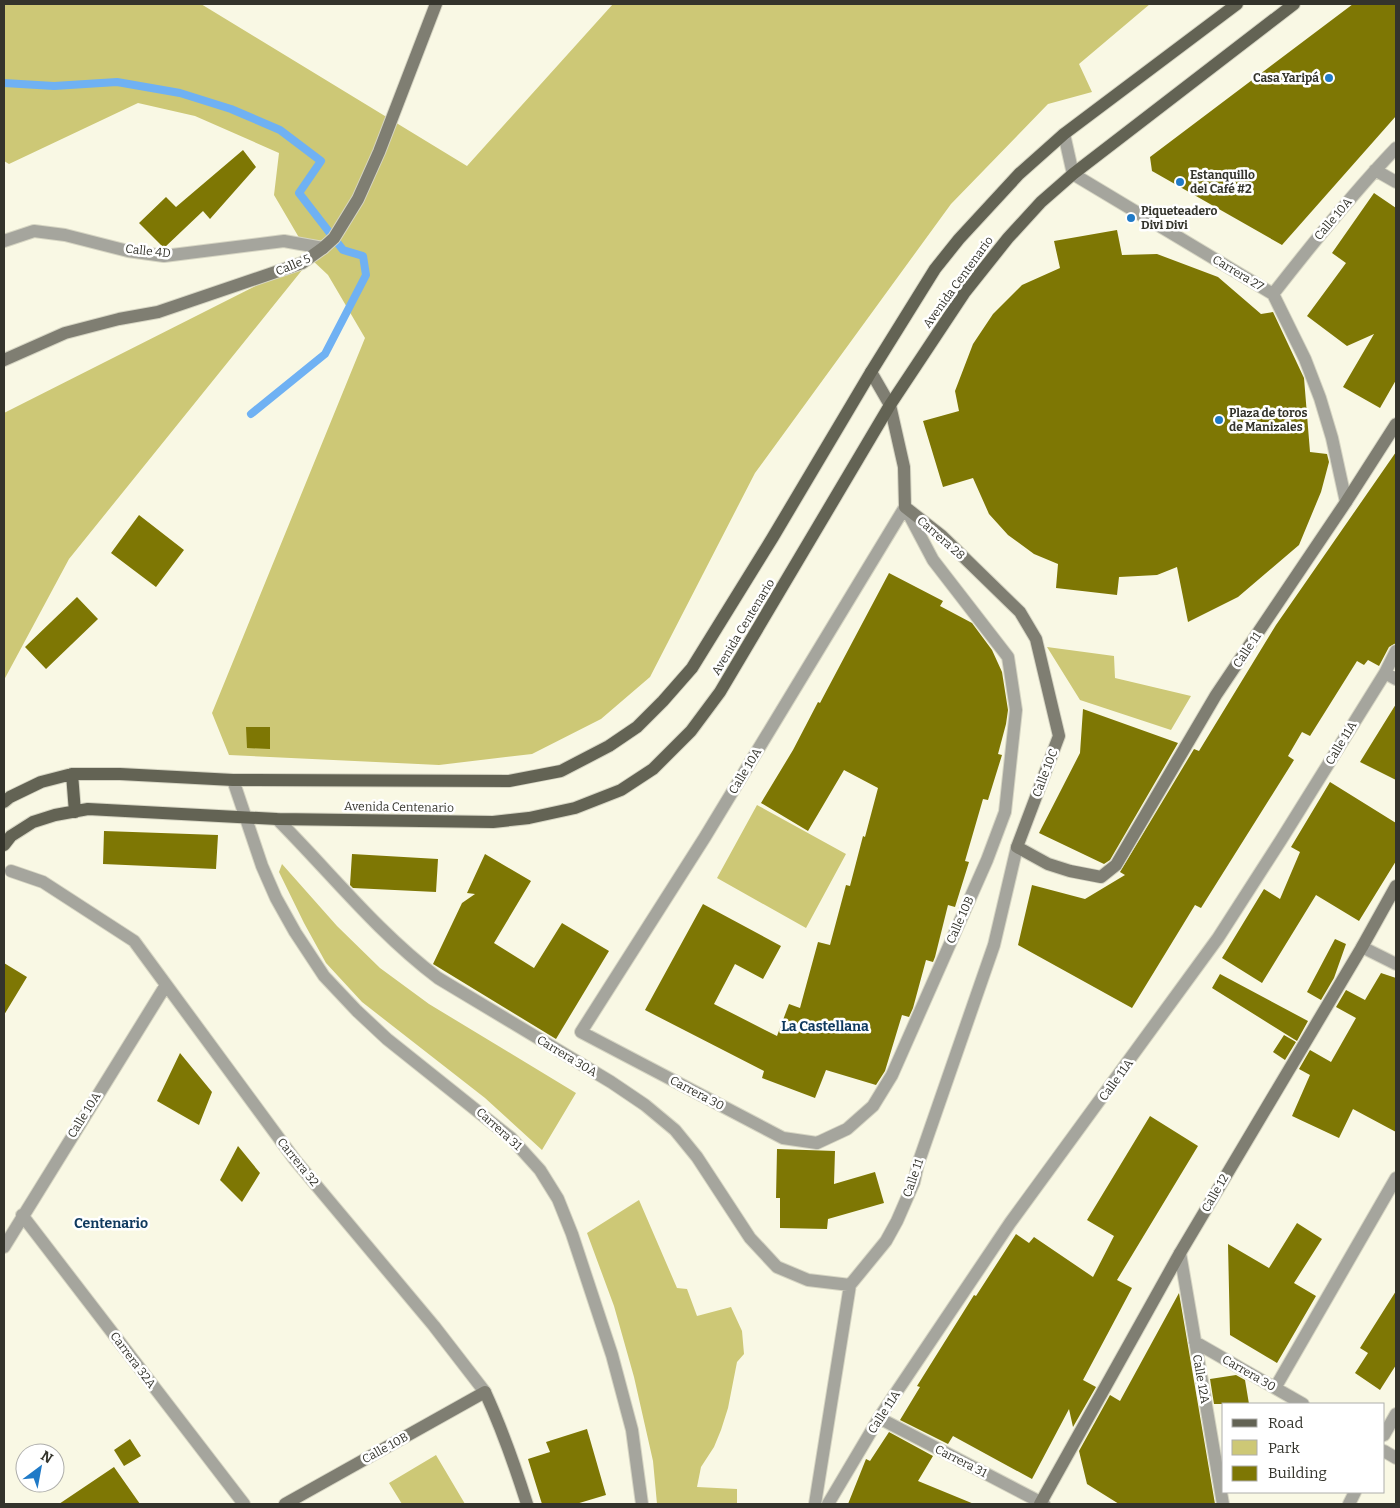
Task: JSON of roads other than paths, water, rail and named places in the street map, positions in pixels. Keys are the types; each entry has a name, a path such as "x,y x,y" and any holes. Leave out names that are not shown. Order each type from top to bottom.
{"main road":[{"name":"Avenida Centenario","path":"4,802 10,797 41,782 72,774 120,774 233,780 509,781 560,771 609,746 636,727 663,701 692,668 935,269 959,239 1019,174 1064,134 1237,4"},
{"name":"Avenida Centenario","path":"4,845 11,836 33,822 55,814 88,809 277,819 492,822 529,818 575,808 620,790 653,769 691,731 720,692 890,405 965,292 1008,238 1041,202 1073,174 1294,4"},
{"path":"72,774 75,812"}],"street":[{"name":"Calle 5","path":"4,360 64,333 119,319 158,312 302,263 324,248 334,238 358,199 436,4"},
{"path":"1064,134 1073,174"},
{"name":"Calle 10A","path":"1273,294 1324,229 1396,148"},
{"path":"1375,170 1396,182"},
{"name":"Carrera 27","path":"1073,174 1273,294 1305,359 1320,398 1332,438 1346,502"},
{"name":"Calle 4D","path":"4,241 34,231 66,235 128,251 164,256 284,241 324,248"},
{"path":"871,372 890,405 904,467 905,507"},
{"name":"Calle 11","path":"850,1285 886,1241 914,1182 918,1164 994,946 1017,847 1048,864 1070,871 1101,877 1116,865 1216,695 1346,502 1396,424"},
{"name":"Calle 10A","path":"581,1032 705,837 905,507"},
{"name":"Carrera 28","path":"905,507 942,536 1020,612 1036,639"},
{"name":"Carrera 28","path":"905,507 933,560 1008,657"},
{"name":"Calle 10C","path":"1017,847 1059,736 1036,639"},
{"name":"Calle 11A","path":"828,1504 879,1418 1010,1223 1218,938 1281,840 1384,673 1396,650"},
{"name":"Calle 10B","path":"818,1143 847,1129 874,1106 892,1075 987,860 1005,812 1016,710 1008,657"},
{"path":"1384,673 1396,679"},
{"path":"233,780 247,818"},
{"name":"Carrera 31","path":"247,818 262,866 276,898 294,932 324,976 357,1012 387,1039 511,1138 540,1170 558,1199 572,1234 612,1355 632,1430 642,1504"},
{"name":"Carrera 30A","path":"277,819 384,933 413,959 438,978 611,1082 645,1105 675,1130 697,1157 750,1238 777,1267 808,1280 850,1285"},
{"name":"Carrera 32","path":"11,871 43,882 134,940 295,1160 434,1326 485,1392 514,1463 527,1504"},
{"name":"Calle 12","path":"1042,1504 1180,1253 1362,947 1396,886"},
{"path":"1362,947 1396,964"},
{"name":"Calle 10A","path":"4,1247 22,1215 166,985"},
{"name":"Carrera 30","path":"581,1032 783,1138 818,1143"},
{"path":"1275,1388 1396,1178"},
{"name":"Carrera 32A","path":"22,1215 244,1504"},
{"name":"Calle 12A","path":"1180,1253 1223,1504"},
{"path":"815,1504 850,1285"},
{"name":"Carrera 30","path":"1195,1342 1301,1403"},
{"name":"Calle 10B","path":"285,1504 485,1392"},
{"path":"1385,1433 1396,1414"},
{"name":"Carrera 31","path":"879,1418 1042,1504"},
{"path":"1385,1452 1396,1458"}],"waterway":[{"path":"4,83 54,86 117,82 180,93 231,109 280,130 321,161 299,193 343,250 363,256 366,275 325,354 251,414"}],"place":[{"name":"Casa Yaripá","path":"1329,78"},
{"name":"Estanquillo del Café #2","path":"1180,182"},
{"name":"Piqueteadero Divi Divi","path":"1131,218"},
{"name":"Plaza de toros de Manizales","path":"1219,420"}],"district":[{"name":"La Castellana","path":"825,1026"},
{"name":"Centenario","path":"111,1223"}]}
